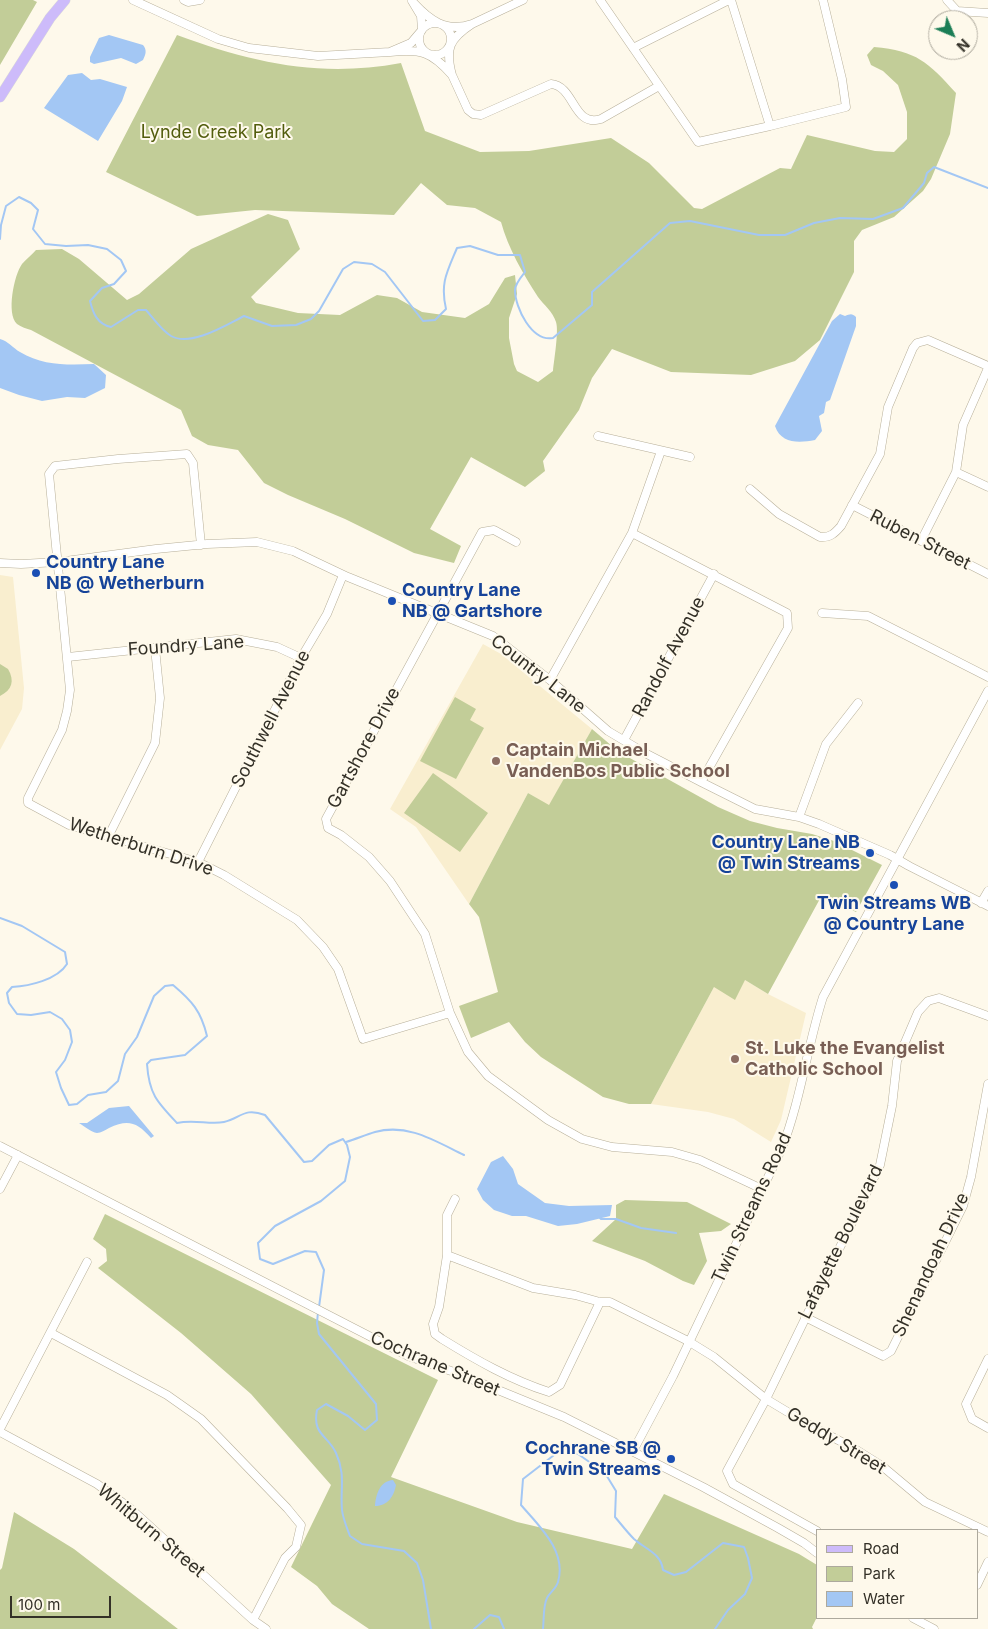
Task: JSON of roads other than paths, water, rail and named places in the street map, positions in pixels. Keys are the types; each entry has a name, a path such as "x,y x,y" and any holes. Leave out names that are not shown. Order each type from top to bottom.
{"main road":[{"path":"50,18 55,0"},
{"path":"0,97 50,18 64,0"}],"street":[{"path":"133,0 218,39 248,48 318,56 415,50 433,54 443,52 463,30 472,24 523,0"},
{"path":"184,0 188,2 200,0"},
{"path":"412,0 427,16 448,30 450,45 448,60 468,110 473,114 481,115 551,84 556,84 563,89 585,119 594,121 601,119 659,86"},
{"path":"412,0 421,16 423,26 419,40 421,45 443,64 454,78"},
{"path":"600,0 698,142 846,106 842,79 823,0"},
{"path":"633,48 730,0 770,126"},
{"path":"947,0 957,11 988,14"},
{"path":"390,52 411,43 430,24 453,27 472,24"},
{"path":"750,490 779,514 820,537 834,535 841,526 880,454 888,407 913,348 917,343 928,340 988,367 963,425 956,472 921,541"},
{"path":"598,436 690,457"},
{"path":"550,680 632,533 661,451"},
{"name":"Wetherburn Drive","path":"201,545 193,462 187,454 55,466 49,474 70,690 68,711 62,730 28,798 28,804 69,824 198,862 224,875 298,920 323,947 338,969 363,1039 450,1013"},
{"path":"956,472 988,487"},
{"name":"Ruben Street","path":"852,505 988,574"},
{"name":"Gartshore Drive","path":"516,542 494,530 482,532 326,819 328,828 341,835 369,857 390,881 425,934 450,1013 468,1052 488,1076 548,1120 582,1139 612,1147 672,1152 700,1160 762,1189"},
{"path":"632,533 788,613 788,628 701,782"},
{"name":"Country Lane","path":"0,563 58,562 201,545 257,542 293,551 343,575 493,636 550,680 608,731 645,754 755,809 799,817 820,824 890,855 985,904"},
{"name":"Randolf Avenue","path":"624,740 714,574"},
{"name":"Southwell Avenue","path":"198,862 301,658 327,614 343,575"},
{"path":"822,613 868,616 988,677"},
{"name":"Foundry Lane","path":"68,657 236,638 277,646 301,658"},
{"path":"109,835 155,743 160,698 155,648"},
{"name":"Twin Streams Road","path":"633,1451 673,1376 688,1341 768,1179 792,1124 813,1028 823,997 988,691"},
{"path":"799,817 826,744 858,703"},
{"path":"985,904 988,891"},
{"name":"Lafayette Boulevard","path":"816,1530 733,1484 727,1471 766,1399 880,1165 892,1106 897,1061 918,1012 928,1001 939,998 988,1016"},
{"name":"Shenandoah Drive","path":"805,1317 883,1356 891,1351 963,1206 971,1177 988,1084"},
{"name":"Cochrane Street","path":"0,1146 408,1356 454,1372 564,1417 633,1451 778,1528 816,1552"},
{"path":"0,1189 18,1155"},
{"path":"455,1199 447,1216 447,1255 439,1307 433,1324 435,1334 503,1374 525,1385 549,1392 560,1385 600,1302"},
{"name":"Geddy Street","path":"447,1255 533,1288 575,1295 600,1302 610,1302 688,1341 714,1357 766,1399 882,1466 925,1502 988,1532"},
{"path":"0,1431 86,1262"},
{"path":"51,1333 167,1395 201,1418 288,1508 301,1525 296,1548 285,1558 253,1620"},
{"path":"988,1359 966,1404 972,1419 988,1428"},
{"name":"Whitburn Street","path":"0,1431 104,1489 131,1509 253,1620 266,1629"},
{"path":"978,1583 988,1562"},
{"path":"915,1619 934,1629"}],"water":[{"path":"109,35 143,45 146,52 143,60 136,64 121,58 94,64 90,62 90,57 99,38"},
{"path":"82,73 91,80 100,79 127,87 122,101 98,141 44,108 68,75"},
{"path":"840,314 855,316 856,326 830,400 826,402 824,413 819,416 822,431 815,440 797,442 786,439 778,432 775,426 832,321"},
{"path":"0,339 29,357 38,360 65,364 94,364 106,375 105,388 85,398 67,397 42,401 0,388"},
{"path":"129,1106 154,1136 151,1138 137,1125 127,1123 116,1125 97,1133 79,1123 87,1123 109,1108"},
{"path":"503,1156 513,1169 518,1184 545,1203 569,1206 612,1205 610,1216 577,1224 558,1226 526,1216 512,1216 494,1210 483,1200 477,1189 491,1162"},
{"path":"393,1480 396,1485 392,1496 387,1502 380,1506 375,1506 376,1497 382,1486"}],"waterway":[{"path":"0,239 1,225 6,206 19,197 31,203 38,210 33,229 45,244 66,246 88,245 107,249 121,260 126,271 114,284 102,288 90,301 94,314 99,321 111,327 138,310 146,310 164,331 179,339 188,339 208,334 244,316 272,326 296,325 311,319 319,311 343,269 354,262 372,264 385,272 423,321 435,320 446,309 444,285 457,248 470,246 498,255 520,255 525,272 518,281 515,290 521,314 538,335 545,338 553,338 592,305 592,292 670,223 690,221 759,235 785,235 814,223 840,218 873,219 903,208 924,183 927,173 934,167 988,188"},
{"path":"0,918 22,926 65,952 67,964 57,974 34,984 12,987 7,993 9,1003 17,1014 31,1015 50,1012 62,1019 70,1030 72,1042 65,1060 56,1072 69,1105 77,1104 88,1095 106,1092 118,1081 125,1054 137,1037 154,996 165,986 173,985 195,1007 207,1036 185,1055 151,1060 147,1064 150,1083 155,1097 177,1123 224,1122 252,1112 265,1115 304,1162 312,1161 329,1145 343,1139 347,1145 350,1157 345,1181 321,1201 275,1226 258,1243 260,1259 273,1264 305,1251 316,1252 324,1270 319,1307"},
{"path":"346,1142 375,1132 399,1130 432,1139 464,1155"},
{"path":"599,1217 601,1219 616,1219 641,1228 676,1233"},
{"path":"318,1312 319,1334 376,1404 377,1420 365,1430 348,1416 326,1404 317,1410 316,1418 319,1430 333,1447 341,1468 342,1510 345,1523 350,1536 362,1544 404,1551 417,1563 423,1580 431,1629"},
{"path":"543,1629 546,1601 558,1582 559,1560 550,1540 521,1505 523,1479 558,1452 578,1454 605,1473 616,1491 615,1517 634,1539 656,1555 662,1564 663,1570 674,1575 686,1572 723,1543 744,1547 752,1578 745,1594 728,1610 715,1629"},
{"path":"474,1629 490,1615 499,1617 504,1629"}],"place":[{"name":"Country Lane NB @ Wetherburn","path":"36,573"},
{"name":"Country Lane NB @ Gartshore","path":"392,601"},
{"name":"Captain Michael VandenBos Public School","path":"496,761"},
{"name":"Country Lane NB @ Twin Streams","path":"870,853"},
{"name":"Twin Streams WB @ Country Lane","path":"894,885"},
{"name":"St. Luke the Evangelist Catholic School","path":"735,1059"},
{"name":"Cochrane SB @ Twin Streams","path":"671,1459"}],"park label":[{"name":"Lynde Creek Park","path":"216,133"}]}
